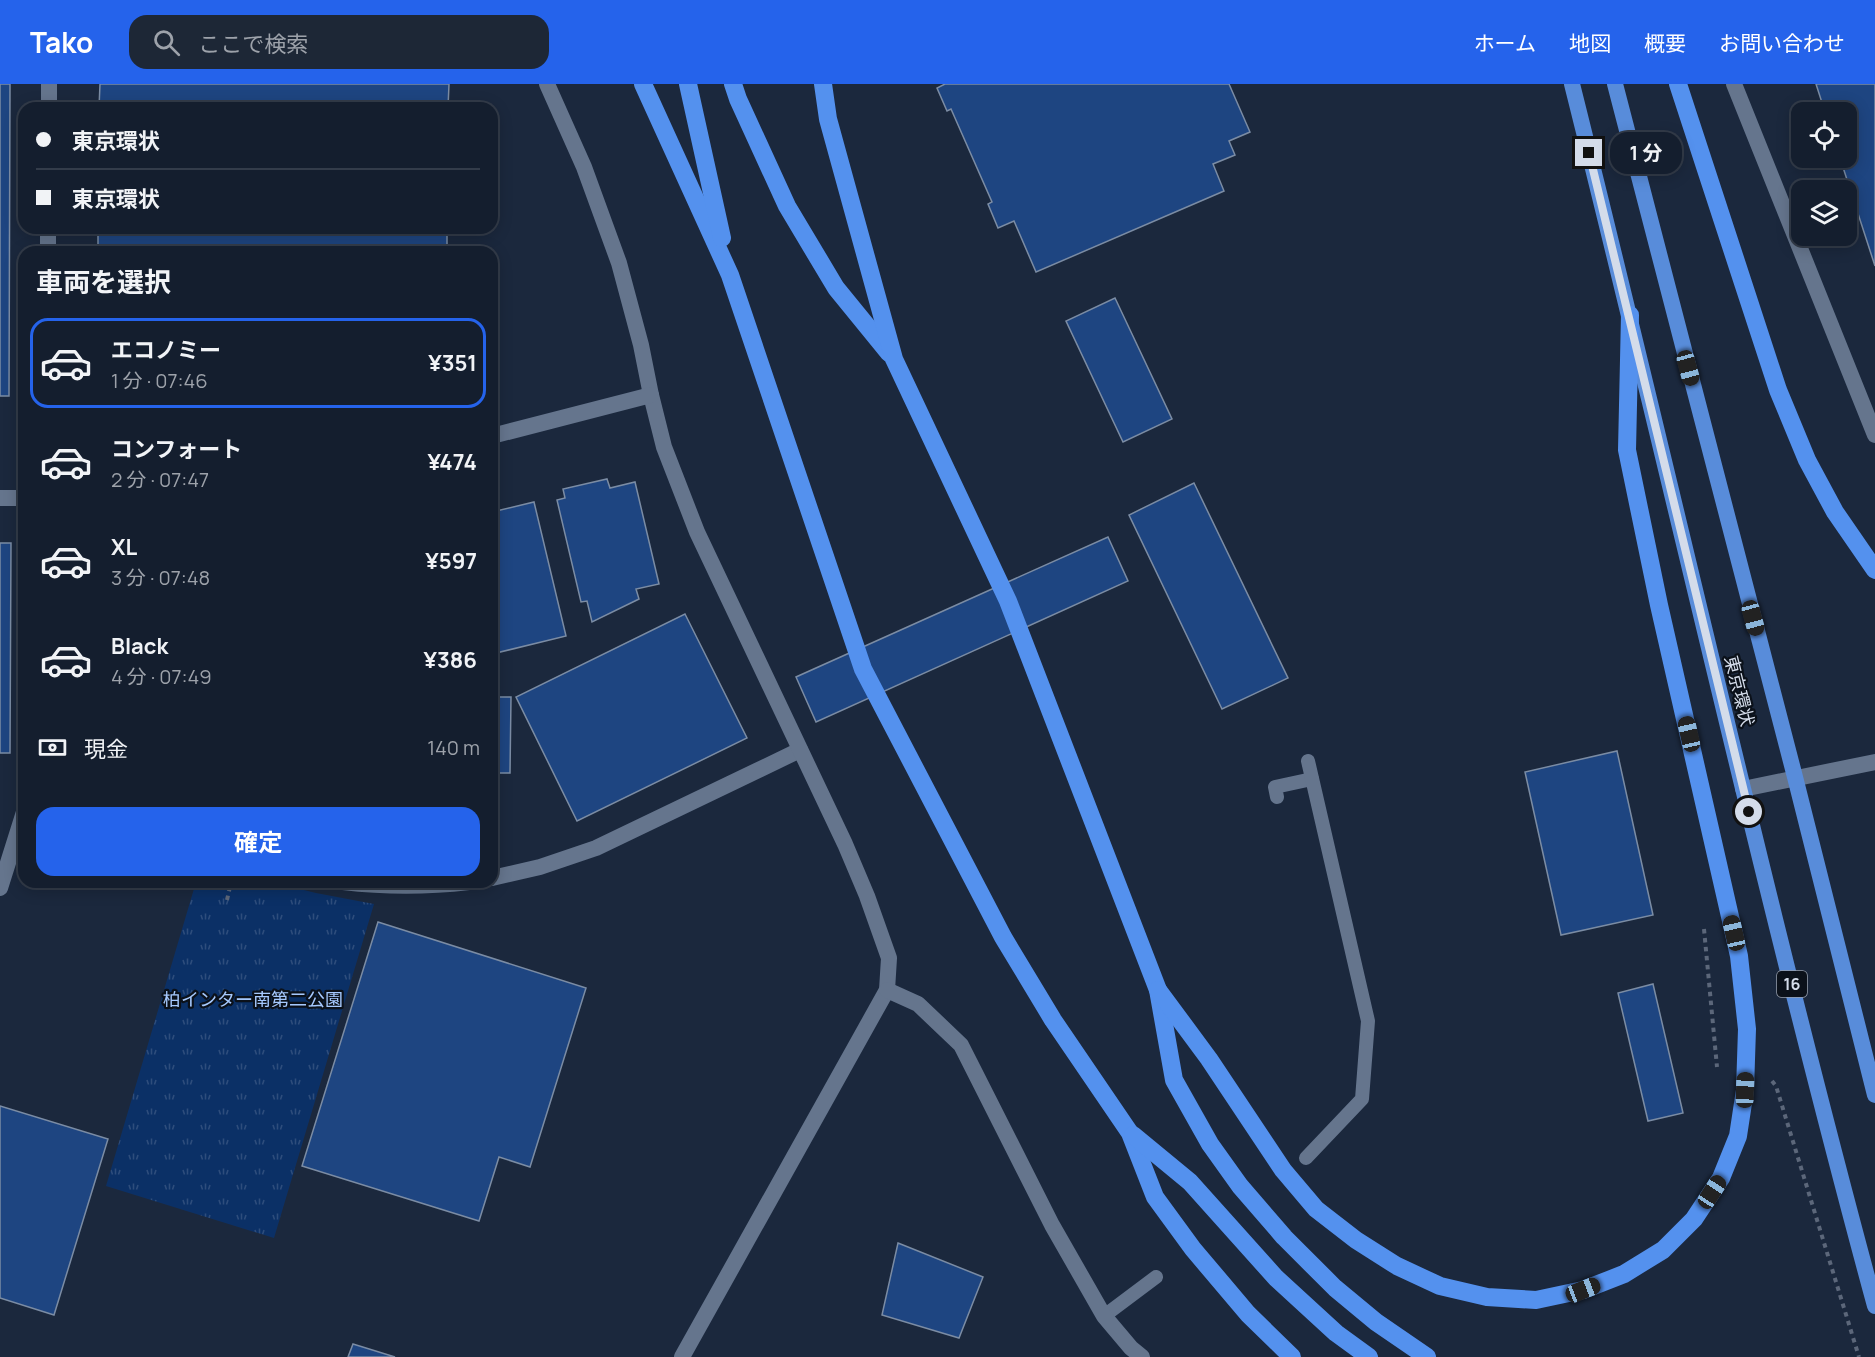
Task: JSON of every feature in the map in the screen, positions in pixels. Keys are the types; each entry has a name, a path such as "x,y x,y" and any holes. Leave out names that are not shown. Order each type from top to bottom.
{"highway":[{"path":"644,84 730,275 863,669 1003,937 1053,1020 1130,1134 1155,1197 1193,1249 1248,1314 1292,1357"},
{"path":"688,84 730,275"},
{"path":"733,84 787,206 836,288 894,359"},
{"path":"823,84 828,118 894,359 1008,601 1158,990 1174,1080 1210,1144 1240,1186 1284,1237 1335,1288 1376,1322 1427,1357"},
{"name":"東京環状","path":"1572,84 1630,315 1743,789 1824,1114 1875,1306"},
{"name":"東京環状","path":"1616,84 1875,1095"},
{"path":"1677,84 1778,390 1807,460 1835,512 1875,570"},
{"path":"1158,990 1209,1059 1283,1170 1316,1209 1356,1240 1396,1266 1440,1286 1487,1297 1536,1300 1583,1290 1624,1274 1663,1250 1694,1219 1721,1178 1738,1136 1745,1090 1747,1029 1739,956 1659,605 1627,450 1630,315"},
{"path":"1130,1134 1190,1182 1276,1278 1336,1333 1369,1357"}],"street":[{"path":"49,84 49,102"},
{"path":"547,84 584,167 619,263 641,345 664,447 697,532 845,844 867,896 889,958 887,990 682,1357"},
{"path":"1734,84 1875,435"},
{"path":"498,434 651,395"},
{"path":"0,498 18,498"},
{"path":"498,877 540,867 596,848 800,750"},
{"path":"1743,789 1875,762"},
{"path":"0,888 18,831"},
{"path":"887,990 918,1004 961,1045 1052,1225 1104,1316 1131,1348 1142,1357"}],"lane":[{"path":"1306,1158 1362,1099 1368,1021 1308,760"},
{"path":"1278,797 1275,787 1312,779"},
{"path":"1104,1316 1156,1276"}],"path":[{"path":"227,900 230,888"},
{"path":"1857,1350 1858,1357"}],"green space":[{"name":"柏インター南第二公園","path":"194,888 296,888 374,904 274,1238 106,1186"}],"building":[{"path":"0,84 10,84 9,396 0,396"},
{"path":"100,84 449,84 448,102 99,102"},
{"path":"945,84 1229,84 1250,132 1229,141 1235,155 1213,164 1224,191 1036,272 1014,221 998,228 988,204 992,202 951,109 947,111 937,88"},
{"path":"1816,84 1875,84 1875,266 1857,210 1857,180 1847,180 1843,168 1857,168 1857,102 1822,102"},
{"path":"98,234 447,234 447,246 98,246"},
{"path":"1115,298 1172,419 1123,442 1066,321"},
{"path":"607,479 610,488 635,482 659,584 636,589 639,599 592,622 587,601 581,602 557,500 565,498 563,489"},
{"path":"1194,483 1288,678 1222,709 1129,515"},
{"path":"534,502 566,636 498,653 498,511"},
{"path":"1108,537 1128,581 816,722 796,677"},
{"path":"0,543 11,543 10,753 0,753"},
{"path":"685,614 747,738 577,821 516,697"},
{"path":"498,697 511,697 510,773 498,773"},
{"path":"1617,751 1653,915 1561,935 1525,772"},
{"path":"378,922 586,988 530,1167 499,1157 479,1221 302,1166"},
{"path":"1653,984 1683,1113 1648,1121 1618,993"},
{"path":"0,1106 108,1139 54,1315 0,1298"},
{"path":"898,1243 983,1277 959,1338 882,1315"},
{"path":"353,1344 395,1357 348,1357"}],"route":[{"path":"1589,153 1749,812"}]}
